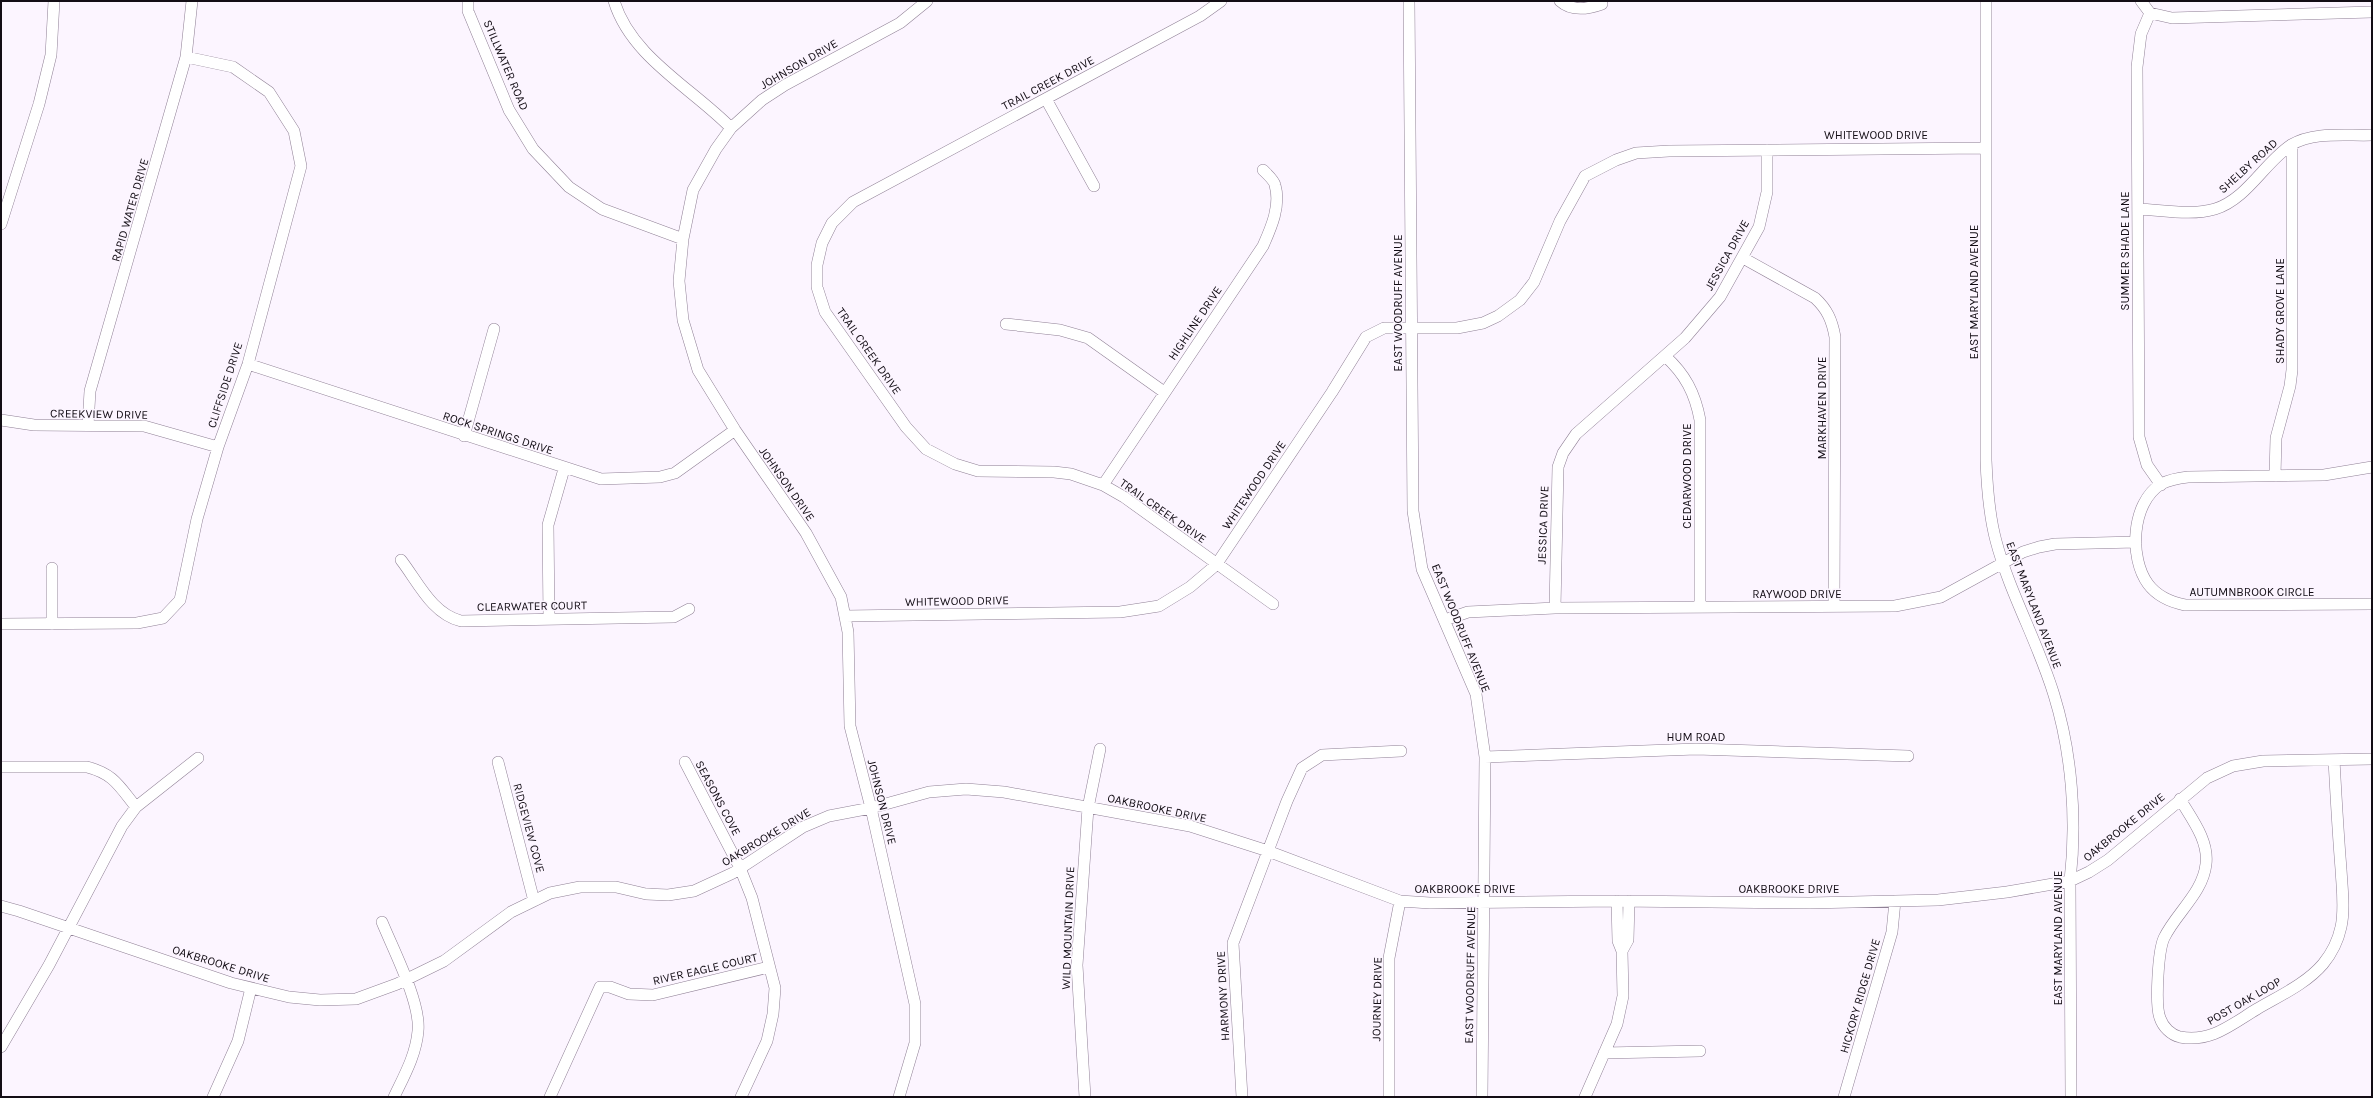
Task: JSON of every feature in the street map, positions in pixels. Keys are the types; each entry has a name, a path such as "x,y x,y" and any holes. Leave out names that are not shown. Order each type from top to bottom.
{"street":[{"path":"1,224 39,104 51,55 54,1"},
{"name":"RAPID WATER DRIVE","path":"88,425 90,392 186,58 192,1"},
{"name":"STILLWATER ROAD","path":"468,1 468,11 509,110 533,149 569,187 602,209 683,239"},
{"path":"614,1 631,36 652,59 731,128"},
{"name":"JOHNSON DRIVE","path":"899,1097 915,1043 915,1004 871,808 850,726 850,676 845,616 841,597 806,533 735,430 698,370 689,345 680,299 683,239 693,190 716,149 731,128 762,100 785,85 900,23 927,1"},
{"name":"TRAIL CREEK DRIVE","path":"1221,1 1200,16 853,202 832,223 822,243 817,265 817,287 825,312 906,427 926,449 955,464 978,471 1054,472 1071,474 1103,485 1124,497 1216,565 1274,604"},
{"name":"EAST WOODRUFF AVENUE","path":"1409,1 1413,511 1422,569 1476,694 1485,757 1482,1097"},
{"path":"1560,1 1566,6 1587,9 1602,4"},
{"name":"EAST MARYLAND AVENUE","path":"1986,1 1984,148 1987,233 1986,460 1991,519 2003,563 2054,694 2063,730 2070,780 2072,861 2070,882 2071,1097"},
{"path":"2141,1 2150,13 2178,18 2372,12"},
{"name":"SUMMER SHADE LANE","path":"2150,13 2138,49 2139,437 2147,465 2161,485"},
{"name":"CLIFFSIDE DRIVE","path":"1,624 137,623 163,618 180,600 197,519 218,447 248,364 301,166 294,131 269,92 233,67 186,58"},
{"path":"1046,99 1094,186"},
{"name":"SHELBY ROAD","path":"2139,209 2190,211 2215,209 2232,201 2269,164 2292,145 2313,137 2372,135"},
{"name":"SHADY GROVE LANE","path":"2275,476 2276,438 2290,386 2292,370 2292,145"},
{"name":"WHITEWOOD DRIVE","path":"1767,150 1984,148"},
{"path":"1411,327 1457,328 1483,323 1508,311 1520,300 1534,282 1572,198 1585,176 1598,169 1636,153 1767,150"},
{"name":"JESSICA DRIVE","path":"1555,608 1558,467 1563,453 1576,434 1665,356 1704,318 1720,297 1759,227 1765,206 1768,178 1767,150"},
{"name":"HIGHLINE DRIVE","path":"1103,485 1263,246 1275,219 1276,199 1275,184 1263,170"},
{"name":"MARKHAVEN DRIVE","path":"1742,258 1815,298 1823,306 1833,326 1835,337 1834,606"},
{"path":"1006,324 1060,330 1088,338 1164,392"},
{"name":"WHITEWOOD DRIVE","path":"845,616 1120,612 1158,606 1190,587 1216,565 1366,337 1384,328 1411,327"},
{"path":"464,436 494,329"},
{"name":"CEDARWOOD DRIVE","path":"1665,356 1688,383 1696,403 1700,420 1700,607"},
{"name":"ROCK SPRINGS DRIVE","path":"248,364 564,469 601,479 660,477 675,473 735,430"},
{"name":"CREEKVIEW DRIVE","path":"1,420 34,425 144,426 218,447"},
{"path":"2161,485 2188,477 2324,475 2372,467"},
{"path":"549,618 548,525 564,469"},
{"name":"AUTUMNBROOK CIRCLE","path":"2161,485 2148,498 2140,515 2136,542 2138,564 2142,575 2158,594 2175,603 2200,607 2372,604"},
{"name":"RAYWOOD DRIVE","path":"1445,620 1468,612 1555,608 1895,606 1941,597 2023,552 2055,544 2136,542"},
{"name":"CLEARWATER COURT","path":"401,560 439,611 450,618 461,621 549,618 674,617 689,609"},
{"path":"52,568 52,624"},
{"name":"WILD MOUNTAIN DRIVE","path":"1085,1097 1077,965 1088,808 1100,749"},
{"name":"HUM ROAD","path":"1485,757 1696,749 1908,756"},
{"name":"HARMONY DRIVE","path":"1242,1097 1233,943 1287,800 1302,768 1322,755 1401,751"},
{"path":"1,1047 49,965 122,826 136,807 198,758"},
{"name":"OAKBROOKE DRIVE","path":"1,906 68,927 231,983 289,997 320,1000 356,999 406,980 444,961 511,912 550,894 580,887 616,887 646,894 668,895 694,891 740,868 803,827 829,816 871,808 929,792 966,789 1004,792 1190,826 1268,851 1400,901 1483,903 1623,901 1810,903 1938,900 2070,882 2108,860 2207,778 2233,766 2263,760 2372,759"},
{"name":"POST OAK LOOP","path":"2180,799 2201,837 2206,862 2195,893 2176,918 2163,940 2158,957 2158,1011 2164,1026 2170,1032 2180,1037 2194,1038 2220,1032 2310,977 2332,953 2338,940 2343,910 2334,760"},
{"name":"RIDGEVIEW COVE","path":"498,762 534,901"},
{"name":"SEASONS COVE","path":"685,762 740,868 752,898 774,988 773,1014 767,1041 741,1097"},
{"path":"1,768 87,767 98,770 111,776 136,807"},
{"name":"JOURNEY DRIVE","path":"1389,1097 1389,958 1400,901"},
{"path":"1585,1097 1617,1024 1623,996 1623,901"},
{"name":"HICKORY RIDGE DRIVE","path":"1844,1097 1892,932 1895,901"},
{"path":"382,922 406,980 416,1009 418,1030 414,1052 394,1097"},
{"name":"RIVER EAGLE COURT","path":"550,1097 600,987 610,987 630,994 653,995 769,967"},
{"path":"213,1097 238,1041 251,988"},
{"path":"1604,1053 1700,1051"}]}
